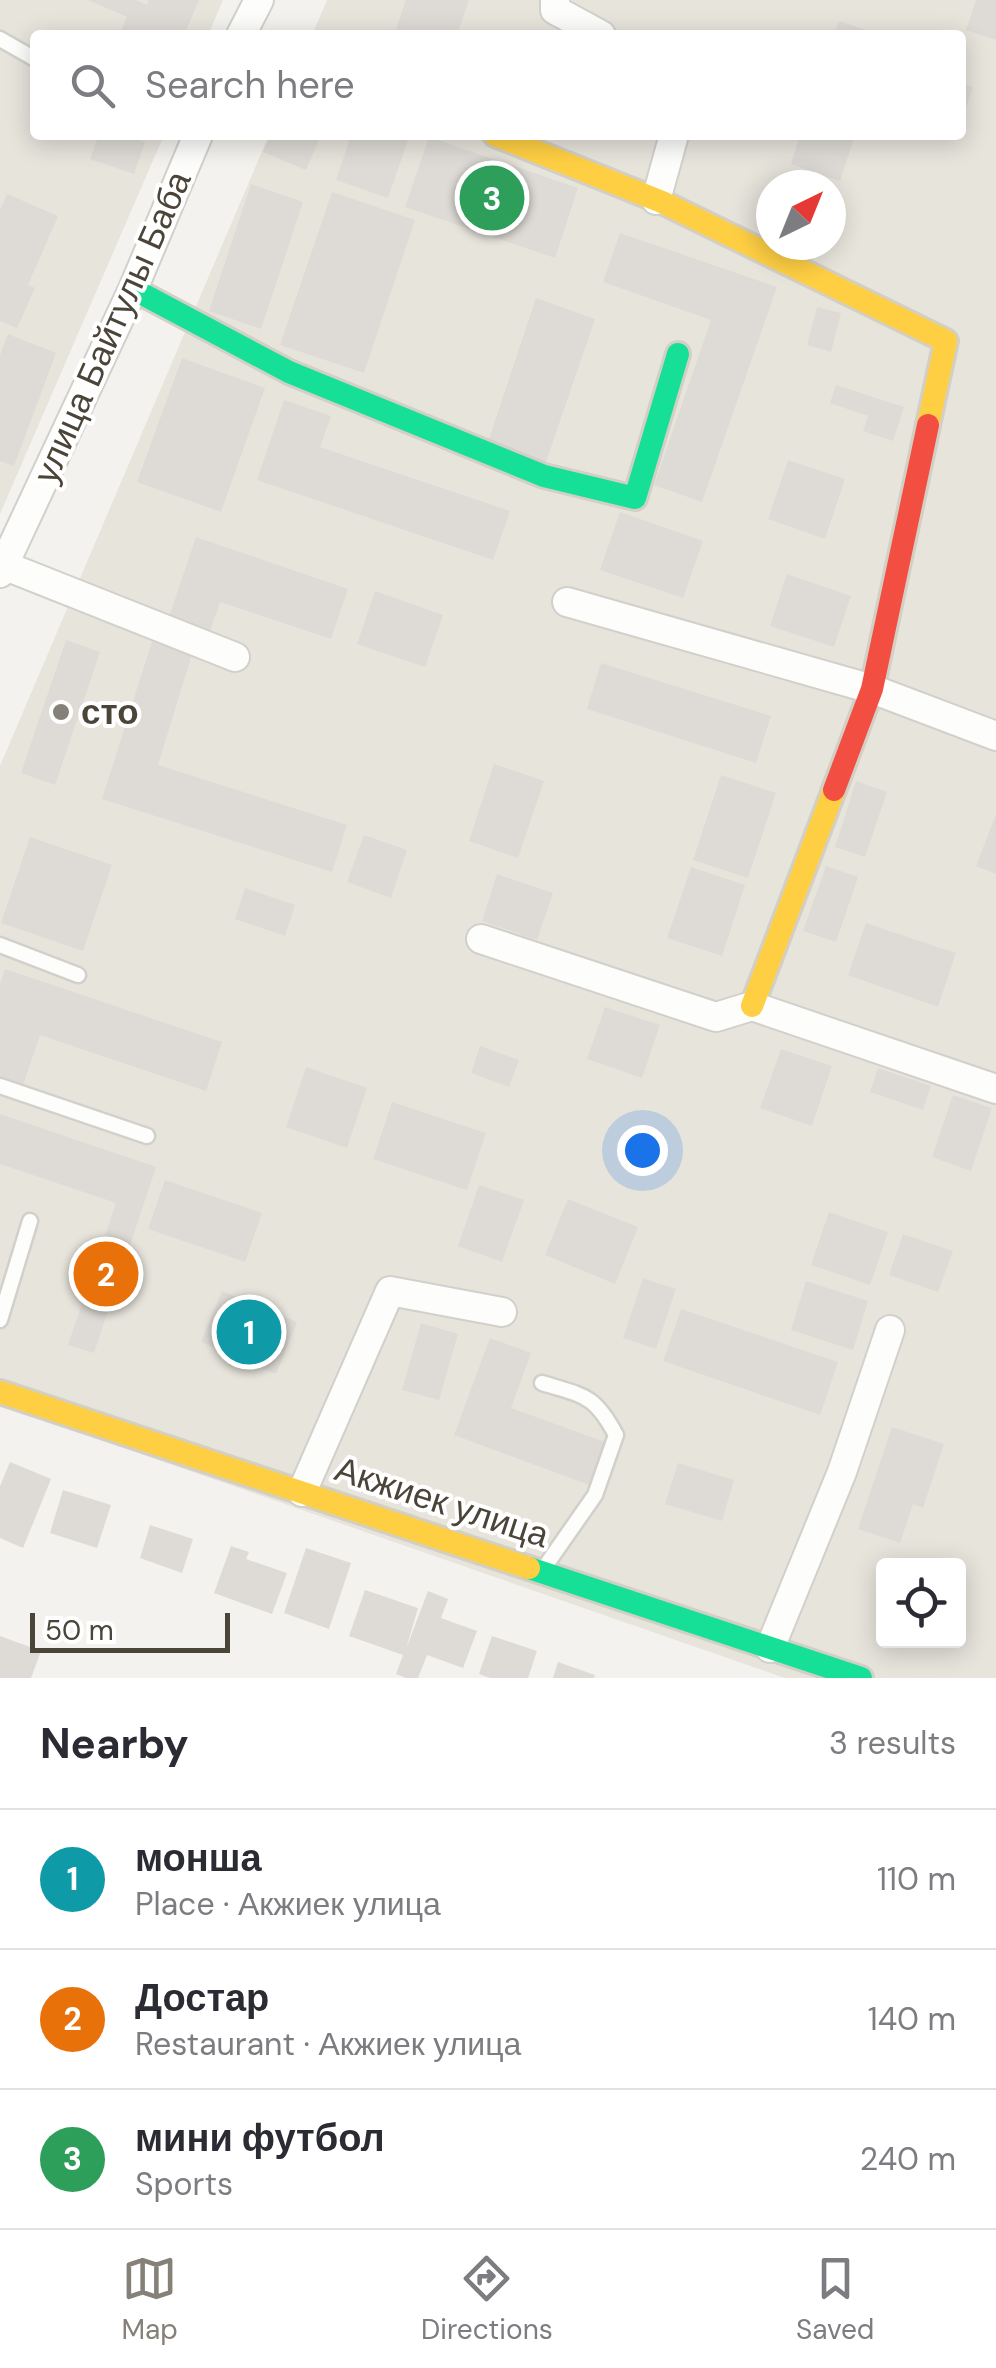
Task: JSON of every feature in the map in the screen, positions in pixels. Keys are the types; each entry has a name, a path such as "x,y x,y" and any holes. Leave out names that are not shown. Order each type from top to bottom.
{"street":[{"path":"245,30 259,0"},
{"path":"555,0 555,10 591,30"},
{"name":"улица Байтулы Баба","path":"2,569 133,289 196,140"},
{"path":"507,140 656,200 946,341 872,690 752,1006"},
{"path":"656,200 673,140"},
{"path":"133,289 289,372 544,476 635,498 678,354"},
{"path":"2,569 235,657"},
{"path":"567,602 872,690 996,736"},
{"path":"481,939 716,1017 752,1006 996,1090"},
{"path":"302,1492 390,1291 502,1312"},
{"path":"770,1648 842,1472 890,1330"},
{"name":"Акжиек улица","path":"0,1392 770,1648 816,1671 861,1678"}],"lane":[{"path":"0,40 30,56"},
{"path":"0,946 78,975"},
{"path":"0,1086 147,1136"},
{"path":"0,1320 30,1221"},
{"path":"541,1572 594,1494 616,1435 603,1411 584,1396 542,1383"}],"shaded area":[{"path":"0,0 223,0 210,30 30,30 30,140 162,140 0,514"},
{"path":"327,0 996,0 996,1678 785,1678 0,1405 0,766 267,140 966,140 966,30 314,30"}],"building":[{"path":"88,0 136,0 147,5 149,0 199,0 186,30 121,30 127,17"},
{"path":"406,0 469,0 459,30 396,29"},
{"path":"976,0 996,0 996,40 966,30"},
{"path":"839,21 866,30 836,30"},
{"path":"966,85 973,87 966,108"},
{"path":"97,140 145,142 134,174 90,159"},
{"path":"268,140 319,140 306,170 263,152"},
{"path":"349,140 408,140 388,198 336,180"},
{"path":"428,140 578,188 555,258 405,207"},
{"path":"798,140 853,140 844,170 808,170 791,164"},
{"path":"251,184 303,202 261,329 209,311"},
{"path":"332,192 415,220 364,373 280,345"},
{"path":"7,194 58,216 28,285 35,288 17,328 0,321 0,210"},
{"path":"620,233 777,287 702,502 654,485 711,320 603,282"},
{"path":"536,298 595,319 546,462 488,442"},
{"path":"817,307 841,313 831,352 807,345"},
{"path":"8,334 56,353 14,466 0,461 0,355"},
{"path":"182,358 265,388 221,512 137,482"},
{"path":"836,385 904,407 893,441 863,431 868,416 830,403"},
{"path":"284,400 331,416 320,447 510,511 493,560 257,480"},
{"path":"788,460 845,479 825,539 768,519"},
{"path":"620,512 703,541 683,598 600,570"},
{"path":"196,537 348,589 331,639 220,602 209,634 168,620"},
{"path":"787,574 851,596 834,647 770,626"},
{"path":"375,591 443,615 425,667 357,644"},
{"path":"154,635 194,648 158,765 347,825 332,872 102,799"},
{"name":"сто","path":"66,640 100,652 55,785 21,773"},
{"path":"601,663 771,716 756,763 587,709"},
{"path":"494,764 544,781 518,858 469,841"},
{"path":"721,775 776,793 748,878 693,860"},
{"path":"856,781 887,792 865,857 835,847"},
{"path":"996,814 996,874 976,866"},
{"path":"364,835 407,850 391,898 347,882"},
{"path":"30,837 112,865 83,951 1,923"},
{"path":"826,866 858,877 836,942 803,931"},
{"path":"691,867 745,885 722,956 667,938"},
{"path":"497,874 553,893 537,940 482,921"},
{"path":"245,888 295,905 285,936 235,919"},
{"path":"866,923 956,953 938,1007 848,975"},
{"path":"5,969 222,1042 206,1091 40,1035 22,1088 0,1081 0,984"},
{"path":"605,1007 660,1025 642,1078 587,1059"},
{"path":"480,1046 519,1060 509,1087 471,1073"},
{"path":"781,1049 832,1066 812,1126 760,1108"},
{"path":"306,1067 367,1088 347,1148 286,1127"},
{"path":"878,1068 931,1086 923,1110 870,1092"},
{"path":"953,1095 992,1108 971,1171 932,1157"},
{"path":"392,1102 486,1133 467,1190 373,1159"},
{"path":"0,1114 156,1167 94,1353 68,1345 116,1203 0,1164"},
{"path":"165,1180 262,1213 245,1262 148,1229"},
{"path":"479,1185 524,1200 502,1262 458,1246"},
{"path":"568,1199 638,1227 615,1284 545,1255"},
{"path":"829,1212 888,1232 870,1285 811,1265"},
{"path":"903,1234 953,1251 938,1292 889,1275"},
{"path":"643,1278 676,1289 656,1349 623,1338"},
{"path":"806,1281 868,1301 853,1350 791,1330"},
{"path":"222,1291 297,1322 276,1374 201,1342"},
{"path":"681,1309 838,1362 820,1415 663,1361"},
{"path":"421,1323 458,1334 439,1400 402,1390"},
{"path":"490,1338 531,1353 511,1408 608,1443 592,1486 454,1435"},
{"path":"892,1427 944,1444 923,1508 913,1504 900,1543 858,1529"},
{"path":"10,1462 51,1479 23,1548 0,1538 0,1486"},
{"path":"678,1463 734,1480 722,1521 665,1504"},
{"path":"63,1490 111,1505 97,1548 50,1533"},
{"path":"150,1525 193,1539 182,1573 140,1558"},
{"path":"231,1546 249,1552 246,1559 287,1573 272,1614 214,1593"},
{"path":"306,1548 351,1563 329,1629 284,1613"},
{"path":"365,1590 418,1608 406,1649 428,1591 448,1599 441,1618 477,1631 463,1668 427,1655 418,1678 396,1674 403,1655 349,1636"},
{"path":"0,1636 41,1651 31,1678 0,1678"},
{"path":"492,1636 537,1651 528,1678 490,1678 479,1674"},
{"path":"558,1662 595,1675 594,1678 553,1678"}],"traffic: fast":[{"path":"133,289 289,372 544,476 635,498 678,354"},
{"path":"529,1568 861,1678"}],"traffic: slow":[{"path":"507,140 662,202 946,341 928,425"},
{"path":"752,1006 834,790"},
{"path":"0,1392 529,1568"}],"traffic: jam":[{"path":"834,790 872,689 928,425"}],"place":[{"name":"мини футбол","path":"492,198"},
{"name":"сто","path":"61,712"},
{"name":"Достар","path":"106,1274"},
{"name":"монша","path":"249,1332"}]}
